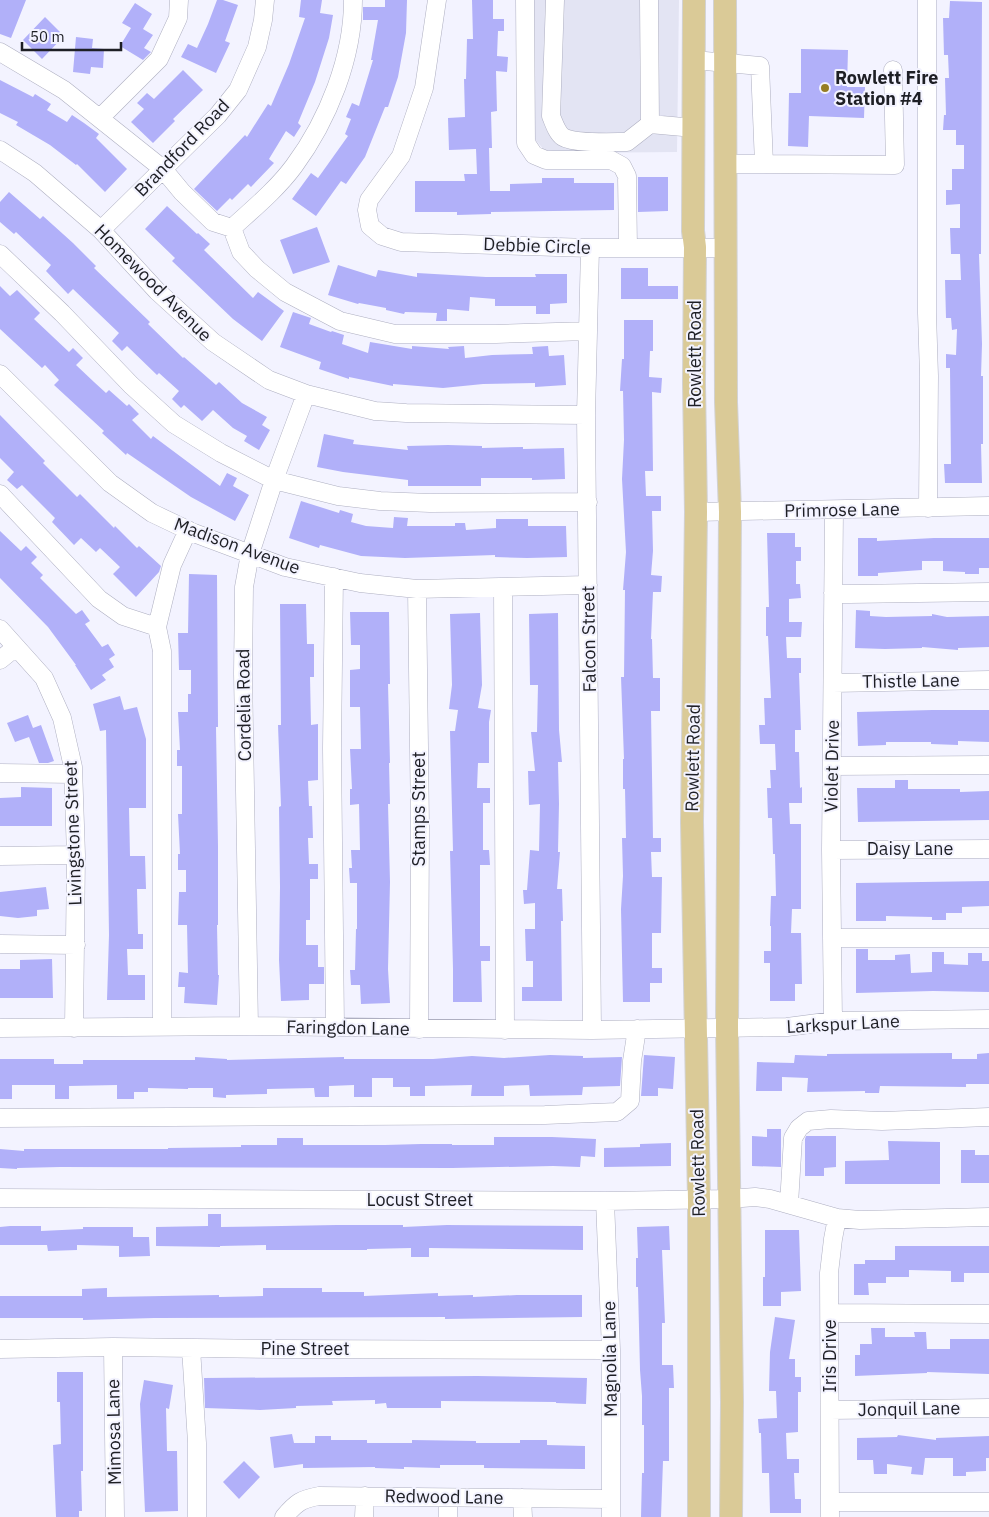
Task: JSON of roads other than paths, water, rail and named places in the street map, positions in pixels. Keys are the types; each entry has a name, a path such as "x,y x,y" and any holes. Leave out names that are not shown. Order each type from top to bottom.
{"main road":[{"name":"Rowlett Road","path":"694,0 693,231 695,247 694,383 696,512 692,822 700,1200 700,1517"},
{"name":"Rowlett Road","path":"725,0 726,402 730,512 727,1027 732,1402 731,1517"}],"street":[{"path":"100,118 159,59 178,18 179,0"},
{"name":"Brandford Road","path":"101,230 218,114 238,90 257,47 266,0"},
{"path":"232,228 294,167 319,128 338,86 348,44 354,0"},
{"name":"Debbie Circle","path":"437,0 424,88 401,156 369,200 366,210 370,226 382,236 401,242 590,248 725,248"},
{"path":"525,0 526,143 534,155 546,160 611,160 622,166 627,176 628,248"},
{"path":"555,0 551,116 563,136 578,141 627,142 650,124 694,128"},
{"path":"649,0 650,124"},
{"path":"928,0 928,508"},
{"path":"0,52 64,90 163,169 182,192 213,222 232,228"},
{"path":"694,60 760,66 764,164"},
{"path":"724,164 895,165 893,70"},
{"name":"Homewood Avenue","path":"0,150 36,173 101,230 157,291 213,342 269,380 306,394 375,411 586,415"},
{"path":"232,228 241,252 257,269 285,292 340,320 395,334 496,334 588,331"},
{"name":"Falcon Street","path":"590,248 586,415 592,1030"},
{"path":"0,254 62,313 131,385 174,424 221,453 274,480 338,496 380,501 430,503 588,502"},
{"name":"Madison Avenue","path":"0,374 110,483 152,513 188,530 250,554 285,566 360,583 417,589 588,585"},
{"name":"Cordelia Road","path":"249,1026 243,673 244,587 250,554 274,480 306,394"},
{"path":"0,494 99,599 123,616 157,627"},
{"name":"Primrose Lane","path":"696,512 989,506"},
{"name":"Violet Drive","path":"834,510 831,850 834,1021"},
{"path":"162,1026 162,651 157,627 172,565 188,530"},
{"path":"334,577 332,748 335,1028"},
{"path":"504,587 505,1030"},
{"name":"Stamps Street","path":"417,589 420,827 419,1029"},
{"path":"833,592 989,592"},
{"name":"Livingstone Street","path":"0,629 44,678 62,718 73,774 76,855 74,1028"},
{"path":"0,660 16,647"},
{"name":"Thistle Lane","path":"833,683 989,680"},
{"path":"832,766 989,765"},
{"path":"0,773 73,774"},
{"name":"Daisy Lane","path":"831,850 989,849"},
{"path":"0,856 76,855"},
{"path":"832,938 989,938"},
{"path":"0,944 76,945"},
{"name":"Larkspur Lane","path":"696,1028 787,1027 834,1021 989,1019"},
{"name":"Faringdon Lane","path":"0,1028 249,1026 592,1030 696,1028"},
{"path":"0,1118 545,1115 617,1112 630,1101 632,1061 637,1029"},
{"path":"789,1204 793,1138 799,1128 808,1120 882,1121 989,1118"},
{"name":"Locust Street","path":"0,1198 700,1200 754,1197 789,1204 837,1218"},
{"name":"Magnolia Lane","path":"605,1200 611,1350 611,1508"},
{"path":"837,1218 860,1220 989,1218"},
{"name":"Iris Drive","path":"830,1510 829,1273 832,1239 837,1218"},
{"path":"830,1313 989,1314"},
{"name":"Pine Street","path":"0,1349 113,1347 611,1350"},
{"name":"Mimosa Lane","path":"113,1347 115,1517"},
{"path":"191,1348 197,1443 197,1517"},
{"name":"Jonquil Lane","path":"830,1410 989,1408"},
{"name":"Redwood Lane","path":"284,1517 292,1507 303,1499 319,1496 522,1498 611,1508"},
{"path":"364,1496 364,1517"},
{"path":"448,1498 448,1517"},
{"path":"522,1498 523,1517"},
{"path":"830,1510 989,1502"}],"place":[{"name":"Rowlett Fire Station #4","path":"825,88"}]}
